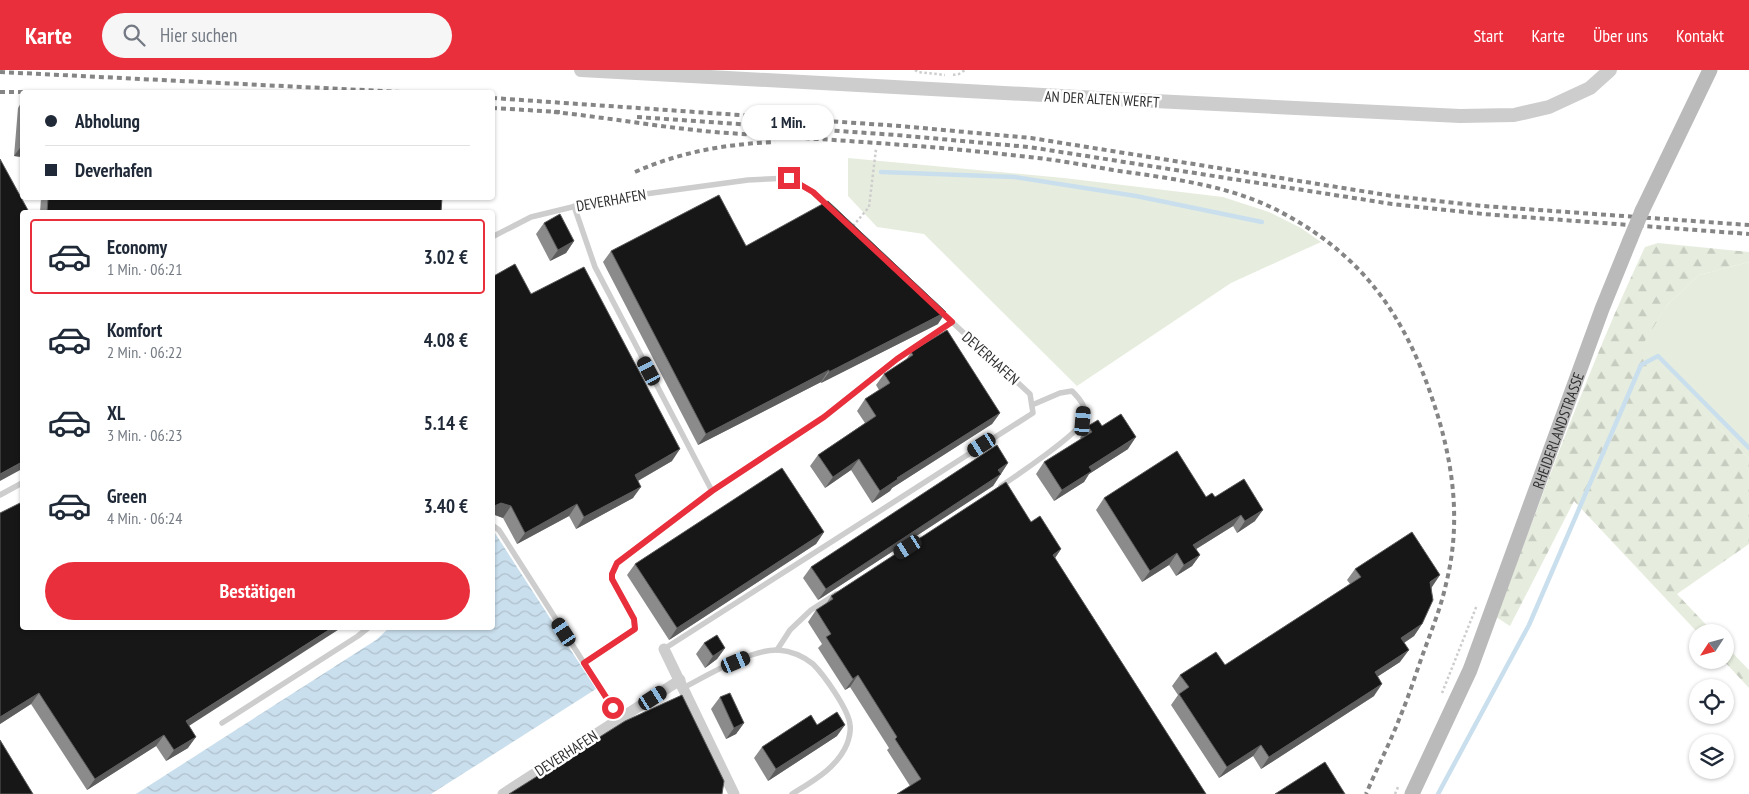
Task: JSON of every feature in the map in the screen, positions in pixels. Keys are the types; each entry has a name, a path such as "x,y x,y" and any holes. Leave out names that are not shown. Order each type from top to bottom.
{"main road":[{"name":"RHEIDERLANDSTRASSE","path":"1412,794 1470,670 1602,309 1630,240 1710,70"}],"street":[{"name":"AN DER ALTEN WERFT","path":"581,70 1104,99 1460,116 1514,115 1549,107 1590,88 1610,70"},
{"path":"664,649 734,794"},
{"name":"DEVERHAFEN","path":"504,794 620,719 682,684"}],"lane":[{"name":"DEVERHAFEN","path":"495,235 531,217 601,200 748,180 789,178 813,192 832,210"},
{"path":"574,206 595,267 712,491"},
{"name":"DEVERHAFEN","path":"930,302 1030,394 1032,405"},
{"path":"584,663 635,629 634,619 612,579 617,563 712,491 824,417 897,359 952,322"},
{"path":"664,649 1033,413 1032,405 1060,393 1072,391 1081,400 1084,410 1083,421 1071,436 997,489"},
{"path":"0,495 20,485"},
{"path":"495,527 499,530 620,719"},
{"path":"777,650 790,630 811,610 843,589"},
{"path":"222,723 365,630"},
{"path":"682,684 752,655 777,650 798,654 812,664 845,710 850,725 848,742 840,757 829,770 792,794"}],"path":[{"path":"915,70 918,72 955,75 965,70"},
{"path":"851,229 869,208 876,149"},
{"path":"1440,699 1478,602"},
{"path":"1394,794 1399,785"}],"green space":[{"path":"848,158 1064,178 1223,197 1269,212 1301,228 1321,242 1231,283 1077,386 924,234 877,227 848,196"},
{"path":"1658,243 1749,252 1749,262 1699,275 1668,304 1641,347 1749,459 1749,544 1677,594 1705,624 1690,624 1574,501 1510,626 1496,617 1604,338 1645,247"},
{"path":"1749,262 1749,459 1640,347 1668,304 1699,275"},
{"path":"1734,654 1749,670 1749,688 1731,669 1734,669"}],"water":[{"path":"495,533 596,689 431,794 136,794 376,640 387,630 495,630"}],"building":[{"path":"0,159 20,196 20,200 22,200 28,210 20,210 20,463 0,474"},
{"path":"719,195 746,246 828,201 946,312 706,434 611,251"},
{"path":"48,200 442,200 441,210 47,210"},
{"path":"560,214 574,241 558,250 544,223"},
{"path":"515,264 531,294 584,267 680,449 635,475 641,487 584,517 577,504 525,533 511,506 501,503 495,506 495,275"},
{"path":"947,330 1000,413 897,478 880,491 859,459 833,477 818,455 876,416 865,399 890,383 884,374 913,355 911,352"},
{"path":"1121,414 1136,437 1089,467 1092,471 1062,490 1044,462 1092,432 1088,426 1098,420 1102,426"},
{"path":"997,445 1008,463 998,470 1001,474 826,589 811,567"},
{"path":"1177,451 1206,497 1212,493 1215,497 1244,479 1263,510 1245,521 1241,515 1193,545 1200,555 1184,565 1177,553 1150,571 1104,498"},
{"path":"782,468 824,532 677,628 635,564"},
{"path":"1006,482 1031,522 1040,516 1061,549 1053,555 1206,794 897,794 921,779 895,739 897,737 858,675 853,679 826,637 831,634 816,610 833,599 831,596"},
{"path":"20,503 20,630 329,630 186,721 196,737 174,750 164,735 95,779 39,693 0,717 0,513"},
{"path":"1412,532 1440,575 1430,582 1433,600 1422,624 1401,638 1409,650 1375,672 1382,684 1269,757 1261,745 1227,767 1179,694 1189,687 1180,675 1216,652 1225,665 1361,577 1355,569"},
{"path":"717,635 725,648 713,656 704,643"},
{"path":"730,693 744,723 734,728 720,697"},
{"path":"682,695 724,781 722,794 509,794 625,721"},
{"path":"837,712 845,725 776,769 762,747 811,715 817,725"},
{"path":"0,740 33,794 0,794"},
{"path":"1325,762 1345,794 1275,794"}],"waterway":[{"path":"881,172 1015,177 1136,196 1262,222"},
{"path":"1438,794 1529,625 1641,365 1658,356 1749,448"}],"railway":[{"path":"0,72 363,90"},
{"path":"0,92 20,92"},
{"path":"495,98 900,126 1031,138 1393,196 1483,206 1749,225"},
{"path":"495,108 560,112"},
{"path":"554,112 706,131 991,153 1060,161 1180,180 1225,190 1267,205 1315,233 1339,251 1378,292 1395,316 1409,341 1432,398 1439,421 1450,467 1453,490 1454,537 1444,593 1403,709 1366,794"},
{"path":"637,117 896,135 1029,147 1392,204 1483,214 1749,234"},
{"path":"635,172 669,159 704,150 775,142"}],"route":[{"path":"613,708 584,663 635,629 634,619 612,579 617,563 712,491 824,417 897,359 952,322 813,192 789,178"}]}
